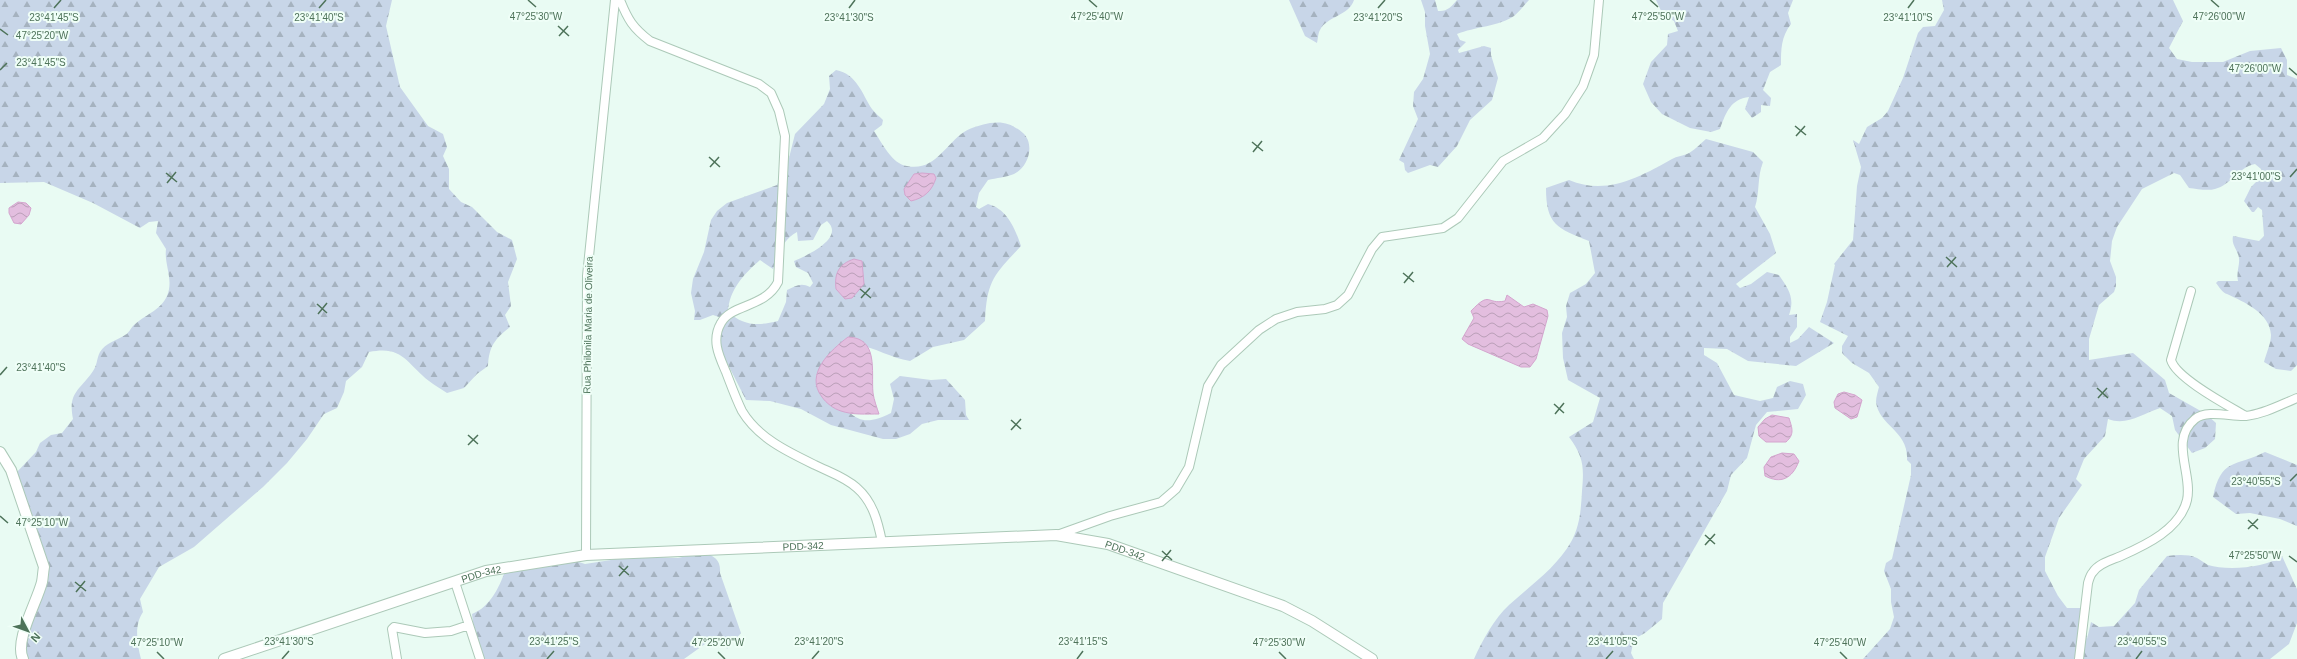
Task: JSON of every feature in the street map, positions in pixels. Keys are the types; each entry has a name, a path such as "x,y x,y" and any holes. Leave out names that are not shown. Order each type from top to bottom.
{"street":[{"name":"Rua Philonila Maria de Oliveira","path":"586,554 587,276 614,0"},
{"path":"620,0 627,18 635,29 650,41 760,84 771,93 779,110 785,136 778,282 768,297 728,315 721,322 716,337 717,350 742,411 753,426 769,440 794,455 844,479 858,489 870,504 878,522 882,542"},
{"path":"1056,535 1110,516 1161,502 1176,489 1189,467 1208,386 1221,365 1259,330 1276,319 1297,312 1325,309 1337,304 1348,295 1372,249 1382,237 1443,228 1458,218 1503,161 1543,138 1565,114 1583,86 1594,55 1599,0"},
{"path":"2191,291 2171,360 2172,366 2190,380 2244,416"},
{"path":"2080,659 2088,583 2093,572 2102,564 2152,542 2182,513 2187,500 2182,447 2186,429 2195,418 2204,414 2244,416 2261,414 2297,398"},
{"path":"0,452 11,470 44,567 42,582 22,640 20,653 23,659"},
{"name":"PDD-342","path":"224,659 486,571 586,554 1056,535 1108,544 1283,606 1312,621 1372,659"},
{"path":"455,582 480,659"},
{"path":"397,659 392,629 394,626 425,633 451,631 469,625"}],"green space":[{"path":"0,0 392,0 386,26 400,87 428,126 443,134 447,147 443,156 449,169 449,189 461,202 472,207 497,232 512,240 517,259 508,282 511,306 505,315 510,327 500,335 491,348 488,366 477,374 464,388 447,393 429,381 397,353 380,350 369,352 362,367 346,381 344,392 337,408 324,414 307,439 287,463 263,487 194,547 159,567 140,599 143,612 138,623 137,635 141,659 28,659 27,639 42,594 45,559 44,552 16,473 36,452 40,443 51,435 62,433 73,419 73,398 78,389 93,371 102,349 126,334 137,322 156,309 167,296 170,284 166,261 166,249 156,233 158,221 149,222 140,228 93,203 44,182 0,183"},
{"path":"1289,0 1354,0 1348,9 1323,25 1319,31 1317,43 1305,36"},
{"path":"1421,0 1435,0 1438,11 1444,11 1457,0 1529,0 1514,16 1502,22 1457,34 1460,40 1466,42 1458,50 1459,53 1484,46 1491,48 1491,55 1498,78 1492,100 1470,120 1457,146 1438,167 1430,165 1408,173 1405,170 1404,163 1399,160 1418,119 1413,106 1414,92 1423,79 1430,54 1425,26 1425,12"},
{"path":"1656,0 1793,0 1788,13 1791,24 1782,43 1781,65 1770,72 1763,90 1771,98 1770,106 1761,105 1761,112 1752,118 1745,109 1749,97 1738,100 1730,107 1720,129 1711,132 1690,128 1662,114 1651,102 1643,84 1651,62 1667,45 1668,34 1678,31 1674,21 1663,15"},
{"path":"1942,0 2173,0 2183,21 2169,48 2177,59 2192,62 2223,62 2250,51 2281,48 2287,60 2287,75 2297,79 2297,365 2291,371 2276,369 2264,362 2271,338 2270,327 2266,320 2255,309 2221,290 2216,283 2218,281 2238,281 2237,275 2239,258 2233,242 2233,236 2259,241 2264,236 2262,210 2258,207 2254,212 2252,212 2244,201 2251,187 2262,176 2261,169 2255,164 2249,166 2226,184 2212,190 2189,188 2180,175 2174,173 2142,189 2117,227 2112,241 2110,261 2116,277 2116,286 2114,292 2099,305 2089,339 2089,360 2133,353 2165,380 2169,393 2206,414 2216,423 2215,439 2205,448 2192,453 2175,430 2172,416 2160,408 2128,420 2115,421 2108,419 2105,436 2084,459 2076,479 2082,485 2059,518 2045,557 2045,571 2058,596 2067,608 2081,608 2086,618 2087,639 2091,622 2099,627 2114,626 2135,603 2139,590 2167,556 2190,556 2197,558 2208,565 2236,568 2257,566 2282,556 2297,589 2297,623 2289,644 2270,659 1863,659 1890,629 1894,617 1891,602 1891,589 1884,571 1886,563 1892,559 1911,475 1911,464 1907,460 1906,450 1899,435 1882,417 1878,410 1876,402 1879,387 1869,373 1852,363 1842,353 1842,346 1848,336 1820,322 1827,302 1834,264 1853,240 1857,186 1861,167 1853,140 1859,144 1867,127 1882,118 1888,111 1903,78 1918,33 1923,27 1935,26 1944,10"},
{"path":"836,70 843,72 854,80 872,109 883,120 882,125 874,131 892,157 907,166 916,167 925,165 938,156 964,132 973,127 990,123 1000,122 1011,125 1023,133 1027,138 1029,143 1029,155 1027,161 1019,171 1005,177 988,180 979,193 976,207 979,209 988,204 1000,210 1013,226 1021,246 1004,264 990,287 985,321 964,340 933,347 910,361 896,358 856,344 833,393 852,414 864,420 872,420 891,413 894,399 890,384 900,376 931,380 946,379 965,400 966,415 969,420 938,420 922,424 910,434 896,439 883,439 831,425 801,409 770,401 746,400 718,345 719,317 713,315 700,320 694,320 695,311 691,293 693,279 704,252 711,220 717,211 727,203 777,185 789,158 795,134 824,104 830,89 829,76","holes":["827,221 832,227 832,234 822,246 794,261 796,267 808,273 813,283 810,287 801,285 787,290 786,302 778,321 764,324 752,324 740,320 728,312 731,297 738,283 760,260 773,269 784,243 792,235 797,232 798,241 813,240 821,225"]},
{"path":"1706,139 1753,152 1763,162 1755,207 1770,234 1776,253 1736,284 1740,288 1751,284 1767,272 1779,275 1790,294 1791,309 1789,315 1797,314 1797,327 1790,337 1790,343 1798,339 1809,327 1834,343 1796,366 1748,361 1727,349 1704,348 1704,355 1717,363 1734,395 1760,401 1773,398 1777,387 1790,381 1803,384 1806,395 1798,409 1767,412 1756,425 1747,458 1731,475 1727,491 1663,603 1662,619 1645,633 1634,639 1631,653 1634,659 1474,659 1493,623 1509,605 1551,568 1565,551 1574,536 1580,511 1583,469 1578,451 1569,437 1593,422 1600,398 1568,380 1563,358 1562,333 1567,317 1566,306 1570,293 1586,284 1595,273 1589,241 1561,228 1551,218 1548,210 1546,188 1569,180 1596,186 1622,182 1648,172 1674,158 1690,153"},
{"path":"2265,452 2297,465 2297,526 2280,519 2250,513 2236,514 2213,497 2216,484 2225,470 2237,463"},
{"path":"704,552 714,557 718,562 720,573 741,633 727,649 723,642 712,639 684,659 477,659 472,614 484,607 489,602 497,590 505,571 560,556 585,564 611,560 624,556 678,558"}],"water":[{"path":"914,174 934,174 936,178 930,190 924,196 911,201 905,195 904,189"},
{"path":"18,202 26,203 31,208 29,215 21,224 14,223 9,213 9,208"},
{"path":"854,259 862,261 864,284 852,298 845,299 836,289 836,278 841,266"},
{"path":"1507,295 1524,307 1533,304 1547,310 1548,316 1536,359 1530,367 1521,367 1468,344 1462,339 1474,318 1471,311 1477,305 1486,300 1499,302 1505,301"},
{"path":"848,337 858,339 865,343 869,349 872,366 873,393 879,414 855,414 838,410 822,397 817,388 816,380 822,363 834,349"},
{"path":"1844,392 1855,395 1862,400 1857,417 1851,419 1835,408 1834,402 1838,394"},
{"path":"1772,415 1789,418 1792,434 1786,442 1766,442 1759,436 1758,427 1765,419"},
{"path":"1782,453 1794,454 1799,461 1793,472 1781,480 1776,480 1765,476 1764,467 1771,457"}]}
